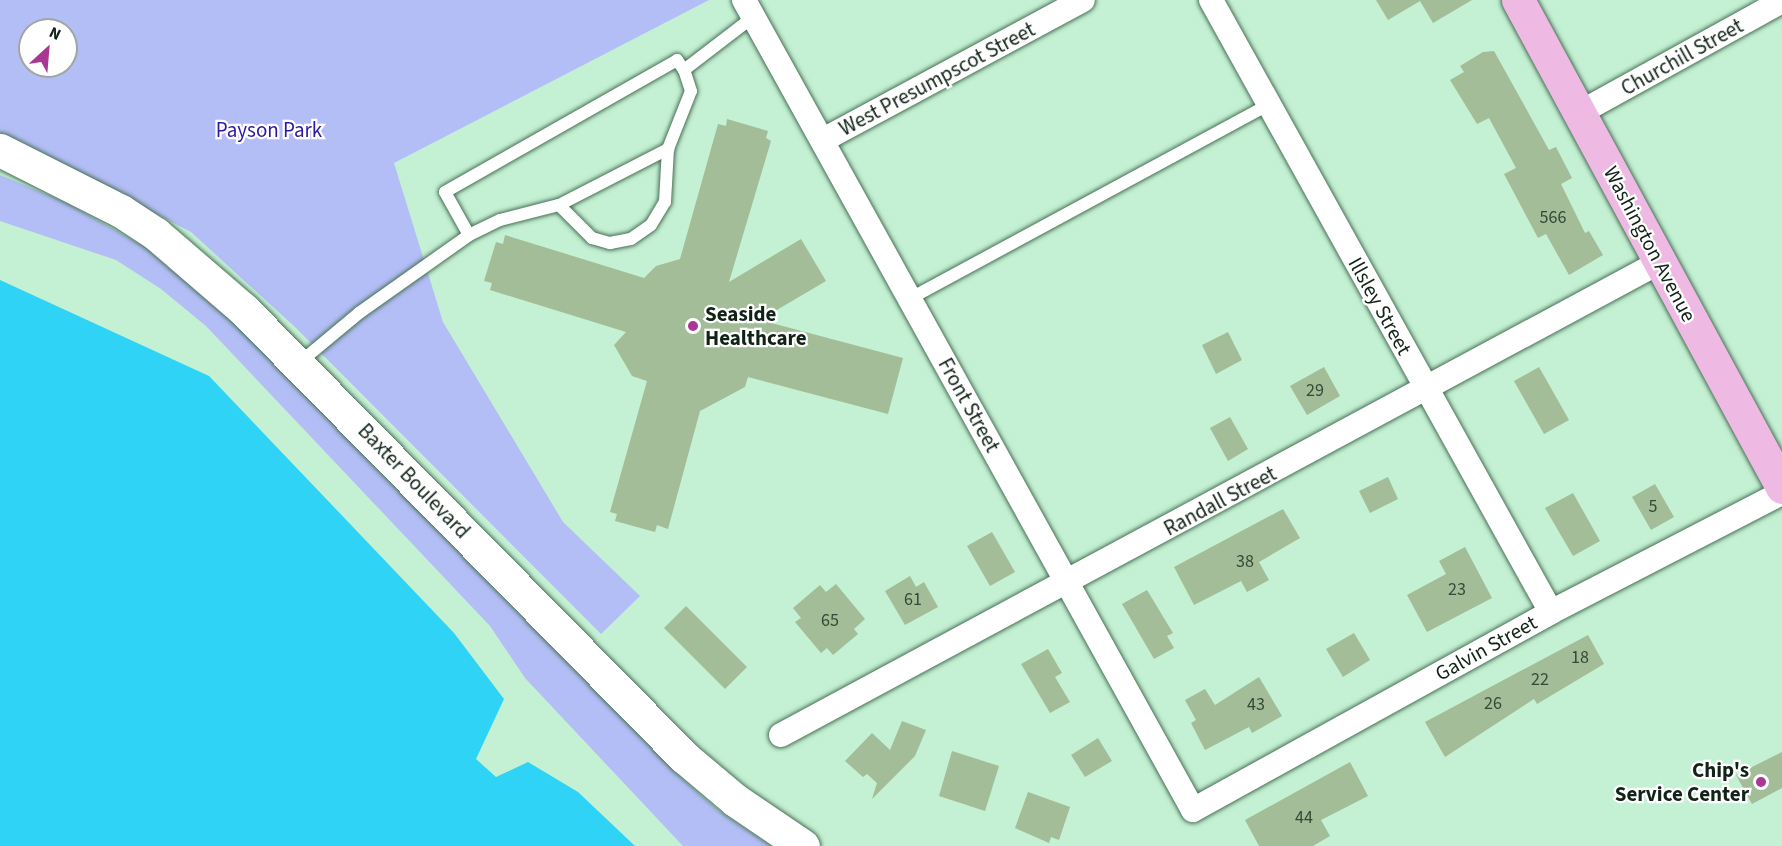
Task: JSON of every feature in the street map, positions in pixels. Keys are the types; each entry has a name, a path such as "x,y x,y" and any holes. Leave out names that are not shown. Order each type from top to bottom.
{"main road":[{"name":"Washington Avenue","path":"1518,0 1581,112 1658,263 1782,487"}],"street":[{"name":"West Presumpscot Street","path":"823,140 1083,0"},
{"name":"Illsley Street","path":"1211,0 1551,612"},
{"name":"Churchill Street","path":"1581,112 1782,1"},
{"name":"Front Street","path":"748,9 911,298 1193,810"},
{"name":"Baxter Boulevard","path":"0,150 92,194 156,234 299,363 684,757 735,800 803,846"},
{"name":"Randall Street","path":"781,735 1427,390 1658,263"},
{"name":"Galvin Street","path":"1193,810 1551,612 1782,493"}],"lane":[{"path":"684,70 748,9"},
{"path":"469,235 445,192 678,60 691,91 668,149 665,202 651,225 631,239 610,243 592,238 559,206"},
{"path":"911,298 1268,105"},
{"path":"299,363 358,313 469,235 500,220 559,206 668,149"}],"green space":[{"name":"Payson Park","path":"0,0 709,0 394,163 443,322 563,522 640,596 601,634 295,327 191,232 0,133"},
{"path":"0,175 65,202 163,257 298,383 370,462 680,777 719,811 771,846 683,846 525,678 490,626 206,326 161,289 116,260 0,221"}],"shaded area":[{"path":"0,280 209,376 454,633 504,699 476,759 496,777 528,762 578,792 635,846 0,846"}],"building":[{"path":"1376,0 1472,0 1433,23 1420,1 1388,20"},
{"path":"1494,51 1549,150 1556,147 1572,178 1561,184 1585,233 1589,231 1603,255 1569,275 1546,234 1538,238 1504,174 1516,168 1489,118 1477,124 1450,80 1464,72 1460,66 1483,52"},
{"name":"Seaside Healthcare","path":"727,119 768,131 766,138 771,141 729,282 801,239 826,281 760,320 903,358 888,414 748,377 745,387 700,411 668,529 657,525 655,532 615,521 617,514 610,512 647,381 632,376 614,345 626,332 490,290 492,283 484,281 496,242 503,244 505,235 644,278 656,266 680,259 718,124 726,126"},
{"path":"1228,332 1242,360 1216,374 1202,345"},
{"path":"1324,367 1340,396 1307,415 1290,386"},
{"path":"1539,367 1569,420 1544,434 1514,381"},
{"path":"1230,417 1248,449 1228,461 1210,428"},
{"path":"1388,477 1398,499 1370,513 1359,491"},
{"path":"1655,484 1674,517 1651,530 1632,497"},
{"path":"1573,493 1600,541 1573,556 1545,508"},
{"path":"1283,509 1300,538 1259,562 1269,580 1247,592 1241,581 1194,605 1174,567"},
{"path":"992,532 1015,572 990,586 967,546"},
{"path":"1465,547 1492,598 1427,632 1407,595 1446,574 1439,561"},
{"path":"910,576 916,587 924,582 938,607 905,625 885,591"},
{"path":"836,584 865,619 854,629 858,634 833,655 827,648 821,653 795,622 801,618 793,608 820,585 826,592"},
{"path":"1147,590 1173,633 1167,636 1174,648 1154,659 1122,604"},
{"path":"686,606 747,667 725,689 664,628"},
{"path":"1354,633 1370,660 1343,677 1326,649"},
{"path":"1588,635 1604,664 1537,704 1534,699 1445,757 1425,722"},
{"path":"1048,649 1062,673 1055,677 1070,702 1050,713 1021,664"},
{"path":"1259,677 1282,716 1252,733 1249,727 1205,750 1191,723 1196,720 1185,700 1205,689 1215,705"},
{"path":"902,721 926,730 915,756 872,799 877,783 867,774 863,777 845,761 872,733 890,750"},
{"path":"1098,738 1112,761 1085,777 1071,755"},
{"path":"952,751 999,766 985,811 939,796"},
{"name":"Chip's Service Center","path":"1782,752 1782,788 1752,804 1736,775"},
{"path":"1350,762 1368,796 1321,820 1330,836 1313,846 1259,846 1245,820"},
{"path":"1028,792 1070,807 1059,840 1051,837 1049,843 1015,828"}],"place":[{"name":"Seaside Healthcare","path":"693,326"},
{"name":"Chip's Service Center","path":"1761,782"}]}
